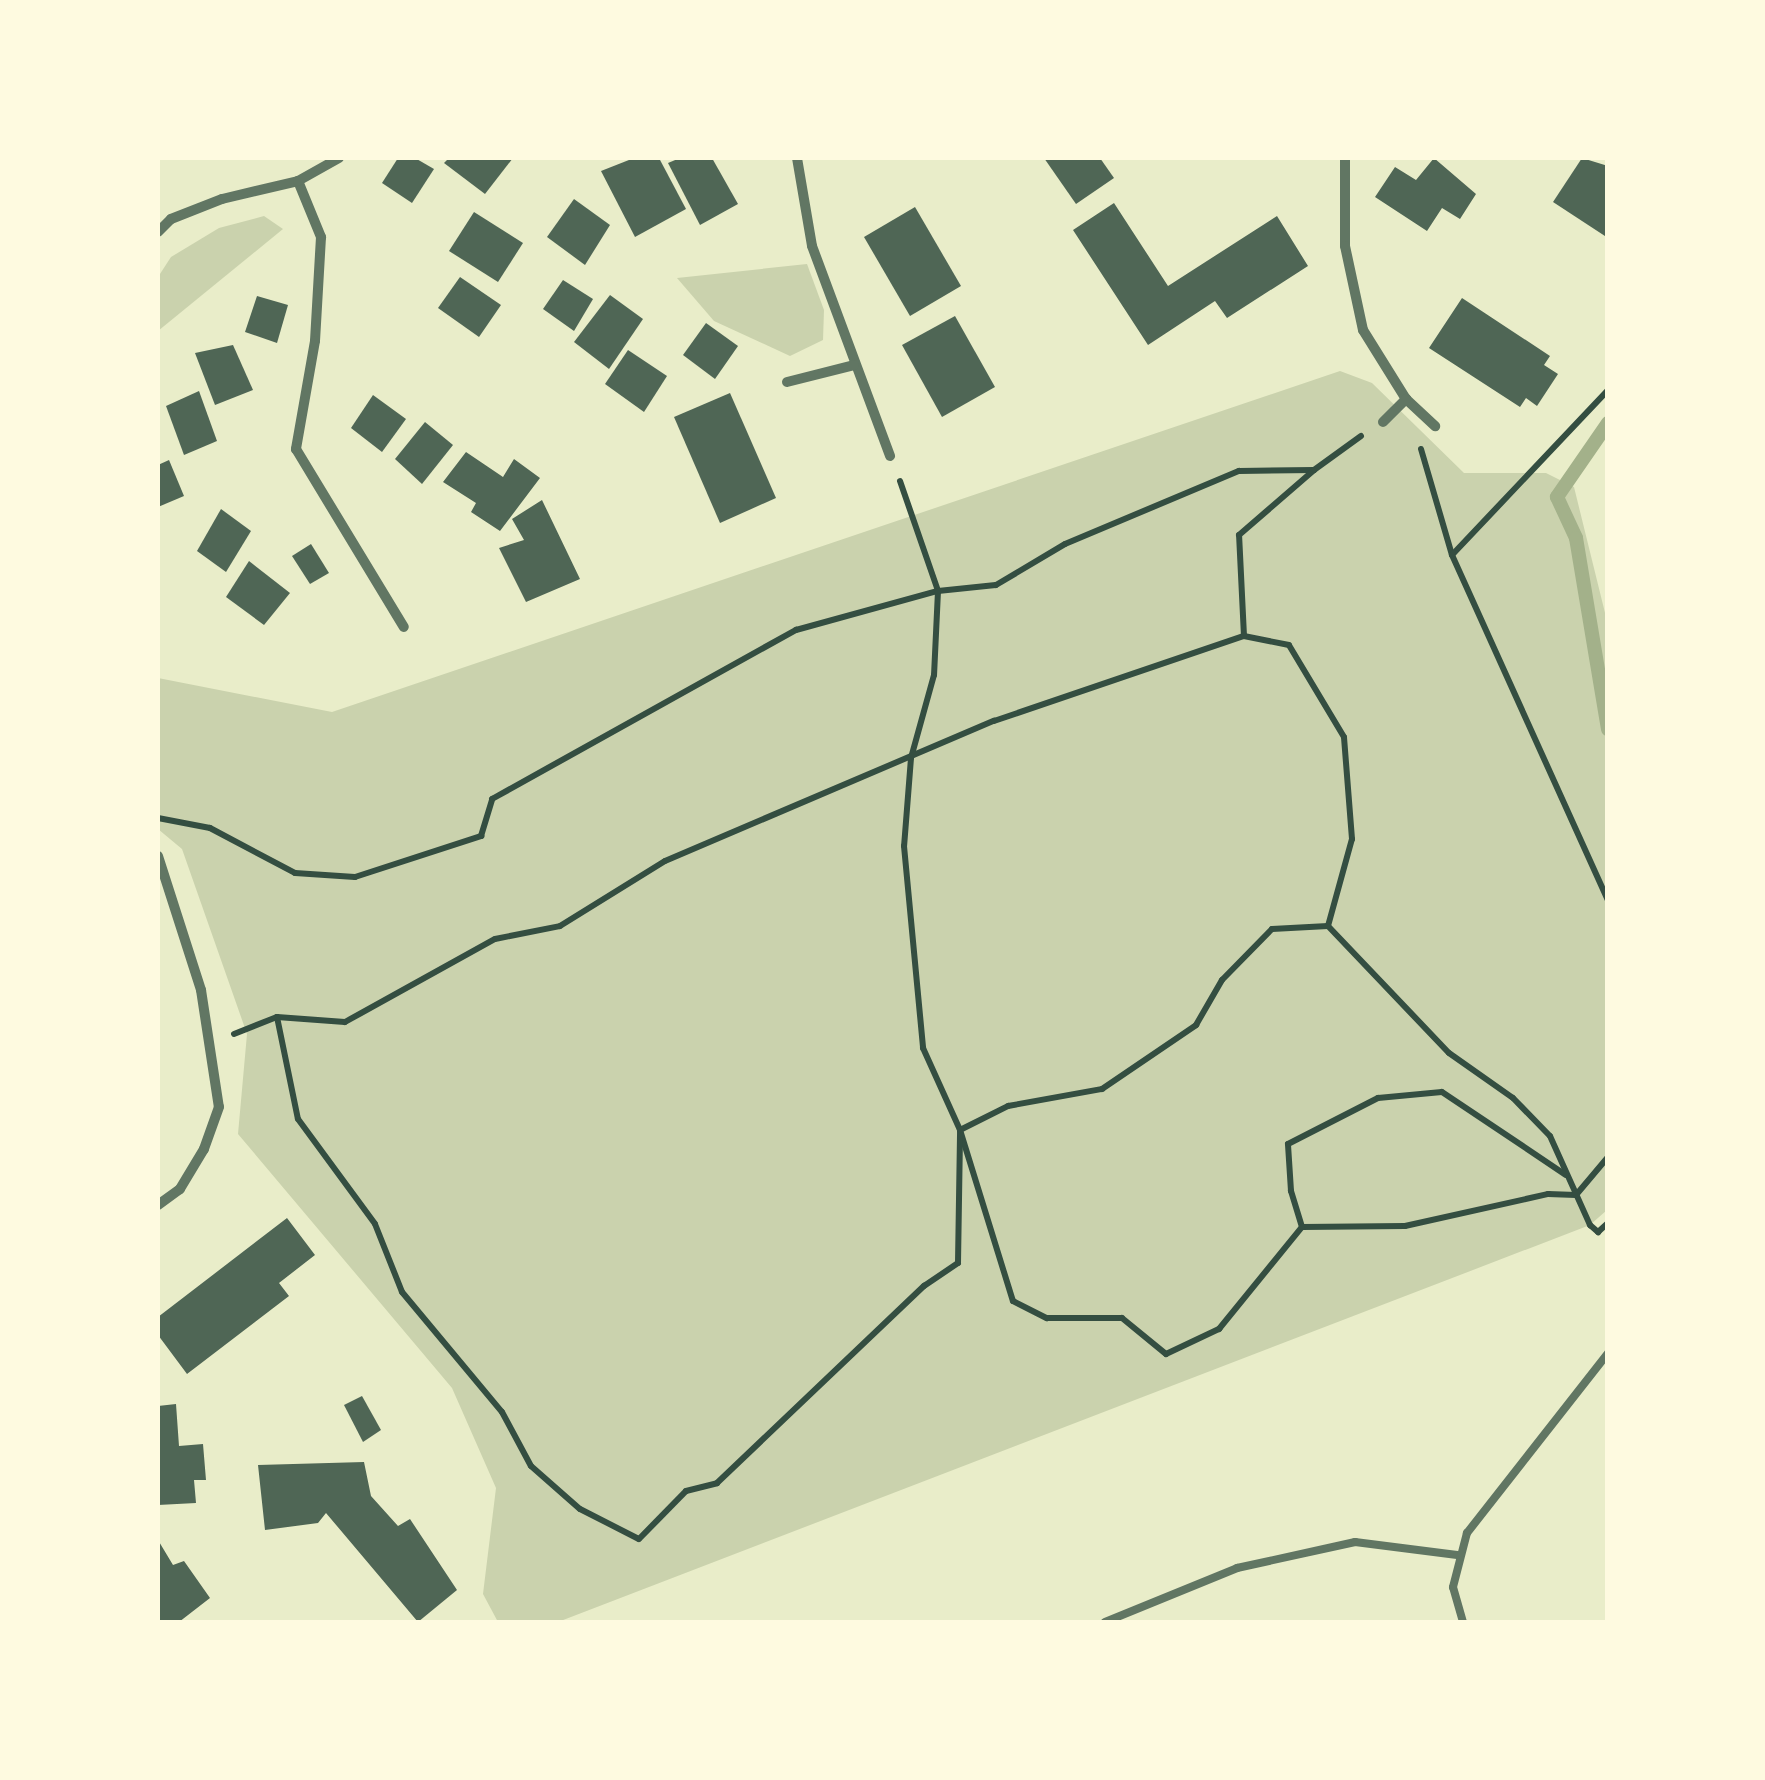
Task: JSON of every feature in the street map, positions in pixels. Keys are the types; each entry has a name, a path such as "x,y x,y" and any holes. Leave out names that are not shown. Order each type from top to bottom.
{"street":[{"path":"158,232 171,219 222,199 298,181 339,158"},
{"path":"797,158 812,246 890,456"},
{"path":"1345,158 1345,246 1363,330 1406,400 1436,426"},
{"path":"298,181 321,237 315,340 296,448 404,627"},
{"path":"788,382 854,365"},
{"path":"1383,422 1406,400"},
{"path":"158,856 201,990 219,1106 204,1150 180,1188 158,1205"}],"lane":[{"path":"1464,1622 1453,1588 1457,1555 1608,1353"},
{"path":"1105,1622 1237,1568 1354,1542 1457,1555"}],"path":[{"path":"1452,555 1608,390"},
{"path":"1406,400 1452,555 1608,901"},
{"path":"1244,636 1239,536 1314,470 1383,422"},
{"path":"890,456 938,591 934,675 911,758 904,846 923,1048 960,1130 1013,1301 1047,1318 1122,1318 1166,1354 1219,1329 1302,1226"},
{"path":"158,818 210,828 295,873 355,877 481,836 492,799 796,630 938,591 996,585 1065,544 1239,471 1314,470"},
{"path":"209,1044 277,1017 345,1022 495,940 560,926 665,861 1132,670 1244,636 1289,645 1344,737 1352,838 1328,926"},
{"path":"960,1130 1008,1106 1102,1089 1196,1026 1222,980 1272,929 1328,926 1449,1053 1513,1098 1550,1136 1576,1195 1598,1232 1608,1222"},
{"path":"277,1017 298,1118 375,1224 402,1292 502,1412 531,1466 580,1509 640,1538 686,1491 717,1483 924,1286 958,1263 960,1130"},
{"path":"1302,1226 1291,1190 1288,1144 1378,1098 1442,1092 1567,1176"},
{"path":"1576,1195 1608,1158"},
{"path":"1302,1226 1405,1226 1548,1194 1576,1195"}],"green space":[{"path":"264,216 283,229 158,331 158,277 171,257 219,228"},
{"path":"807,264 824,310 823,340 790,356 714,321 677,278"},
{"path":"1340,371 1372,383 1464,473 1546,473 1574,487 1607,621 1607,1210 1590,1225 558,1622 498,1622 483,1594 496,1488 452,1388 238,1134 247,1034 182,849 158,829 158,678 332,712"}],"building":[{"path":"398,158 415,158 434,169 412,203 382,183"},
{"path":"449,158 513,158 485,194 444,163"},
{"path":"634,158 659,158 686,209 635,237 601,171"},
{"path":"680,158 712,158 738,204 700,225 668,163"},
{"path":"1044,158 1100,158 1114,178 1076,204"},
{"path":"1434,158 1476,194 1460,219 1442,208 1427,231 1375,197 1395,167 1416,180"},
{"path":"1582,158 1608,166 1608,238 1553,202"},
{"path":"574,199 610,225 585,265 547,237"},
{"path":"1114,203 1168,286 1277,216 1308,266 1227,318 1215,301 1148,345 1073,230"},
{"path":"915,207 961,286 910,316 864,237"},
{"path":"474,212 523,243 498,282 449,251"},
{"path":"460,277 501,305 479,337 438,308"},
{"path":"563,280 593,299 574,331 543,309"},
{"path":"610,295 643,319 609,369 574,342"},
{"path":"257,296 288,305 277,343 245,332"},
{"path":"1462,298 1550,356 1544,365 1558,374 1537,406 1526,398 1520,407 1429,348"},
{"path":"955,316 995,387 942,417 902,345"},
{"path":"706,323 738,346 715,379 683,355"},
{"path":"233,345 253,390 215,405 195,353"},
{"path":"628,350 667,376 644,412 605,384"},
{"path":"199,391 217,441 184,455 166,406"},
{"path":"730,393 776,498 720,523 674,417"},
{"path":"373,395 406,419 382,452 351,428"},
{"path":"425,422 453,445 422,484 395,459"},
{"path":"466,452 503,477 514,459 540,478 500,531 471,512 476,503 443,482"},
{"path":"169,460 184,496 158,507 158,465"},
{"path":"542,500 580,579 526,602 499,548 524,540 512,519"},
{"path":"221,509 251,531 226,572 197,551"},
{"path":"311,544 329,573 310,584 292,556"},
{"path":"249,561 290,593 264,625 226,597"},
{"path":"287,1218 315,1255 279,1283 289,1296 187,1374 158,1335 158,1317"},
{"path":"362,1396 381,1430 363,1442 344,1405"},
{"path":"176,1404 179,1446 203,1444 206,1480 194,1480 196,1503 158,1505 158,1406"},
{"path":"364,1462 371,1496 398,1526 410,1519 457,1590 418,1622 326,1513 318,1523 265,1530 258,1465"},
{"path":"158,1540 173,1565 184,1561 210,1598 179,1622 158,1622"}],"waterway":[{"path":"1608,423 1557,497 1576,538 1608,729"}]}
